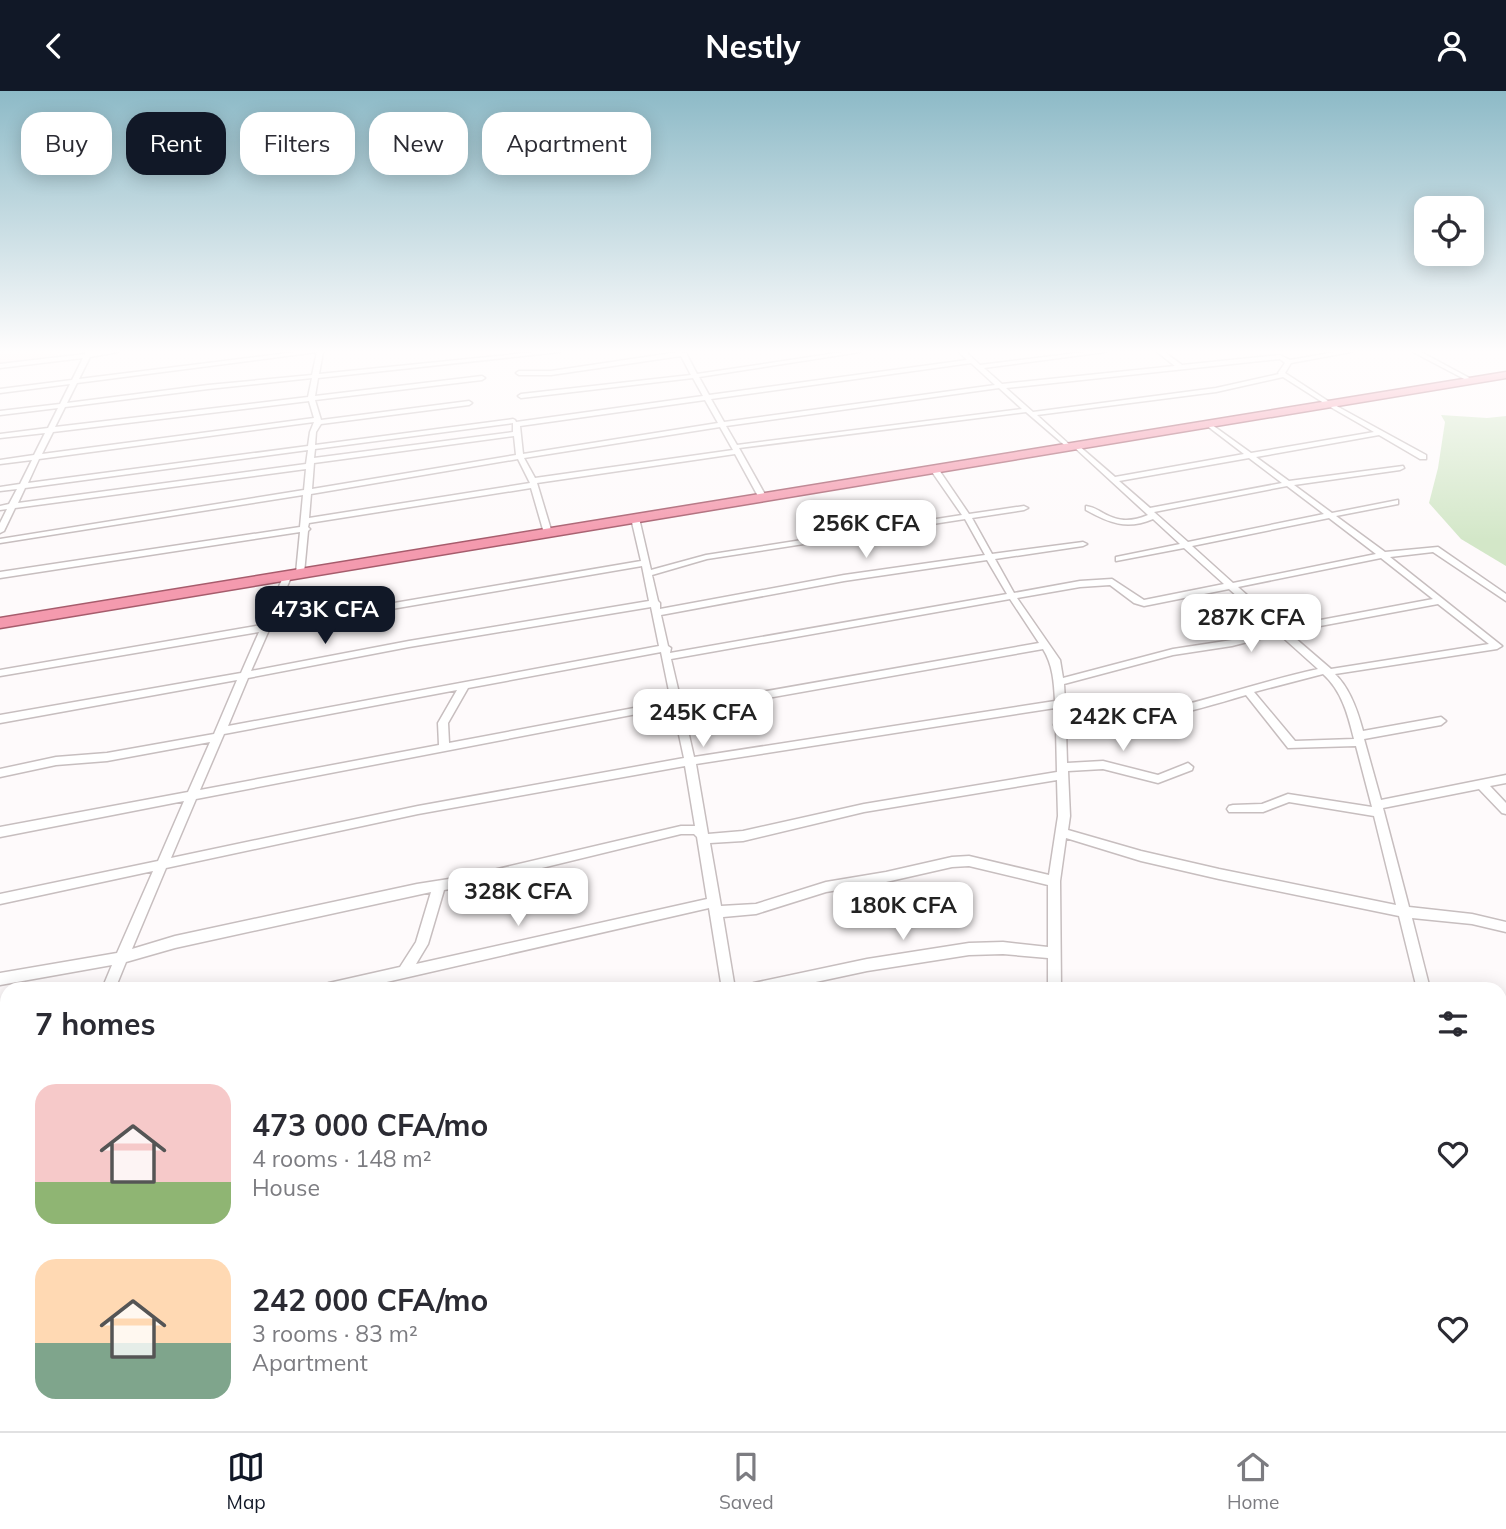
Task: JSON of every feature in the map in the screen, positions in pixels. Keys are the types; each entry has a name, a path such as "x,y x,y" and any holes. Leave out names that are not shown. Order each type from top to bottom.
{"highway":[{"path":"0,623 1265,415"}],"street":[{"path":"0,531 59,415"},
{"path":"0,436 177,415"},
{"path":"110,982 217,734 294,574 306,525 309,463 317,421 315,415"},
{"path":"0,461 372,415"},
{"path":"548,533 522,457 516,424 583,415"},
{"path":"715,415 763,498"},
{"path":"0,541 796,415"},
{"path":"0,575 306,525 736,449 1010,415"},
{"path":"1033,415 1113,480 1339,683 1349,703 1422,982"},
{"path":"1347,415 1423,457"},
{"path":"0,489 513,421"},
{"path":"1059,725 1094,726 1133,722 1249,692 1284,678 1496,648 1495,643 1438,601 1383,555 1208,424"},
{"path":"0,508 516,433"},
{"path":"1113,480 1379,433"},
{"path":"1089,508 1109,520 1134,524 1151,514 1287,484 1400,468"},
{"path":"934,469 966,515 987,557 1055,660 1059,683 1064,834 1054,881 1055,982"},
{"path":"1119,559 1395,502"},
{"path":"0,673 268,627 966,515 1024,508"},
{"path":"635,518 690,762 728,982"},
{"path":"0,719 409,644 1083,544"},
{"path":"0,773 56,761 107,757 217,734 667,652 1103,581 1112,582 1137,601 1144,603 1383,555 1438,550 1506,598"},
{"path":"1059,683 1173,652 1232,643 1283,630 1438,601"},
{"path":"0,832 444,747 1046,645"},
{"path":"444,747 443,723 463,688"},
{"path":"1249,692 1292,745 1359,739 1441,721"},
{"path":"0,899 161,867 418,810 690,762 1058,704"},
{"path":"0,979 121,958 176,941 468,881 681,829 693,829 702,833 706,839 712,840 1063,771 1103,765 1158,779 1188,767"},
{"path":"1233,809 1263,808 1287,798 1378,809 1506,779"},
{"path":"1481,784 1506,810"},
{"path":"1064,834 1161,862 1405,912 1472,919 1506,927"},
{"path":"356,982 716,907 756,909 826,887 952,862 969,861 1054,881"},
{"path":"405,970 422,944 439,885"},
{"path":"787,982 867,965 969,949 1003,948 1055,953"}],"green space":[{"path":"1441,415 1487,418 1506,416 1506,566 1461,539 1429,503 1445,422"}]}
